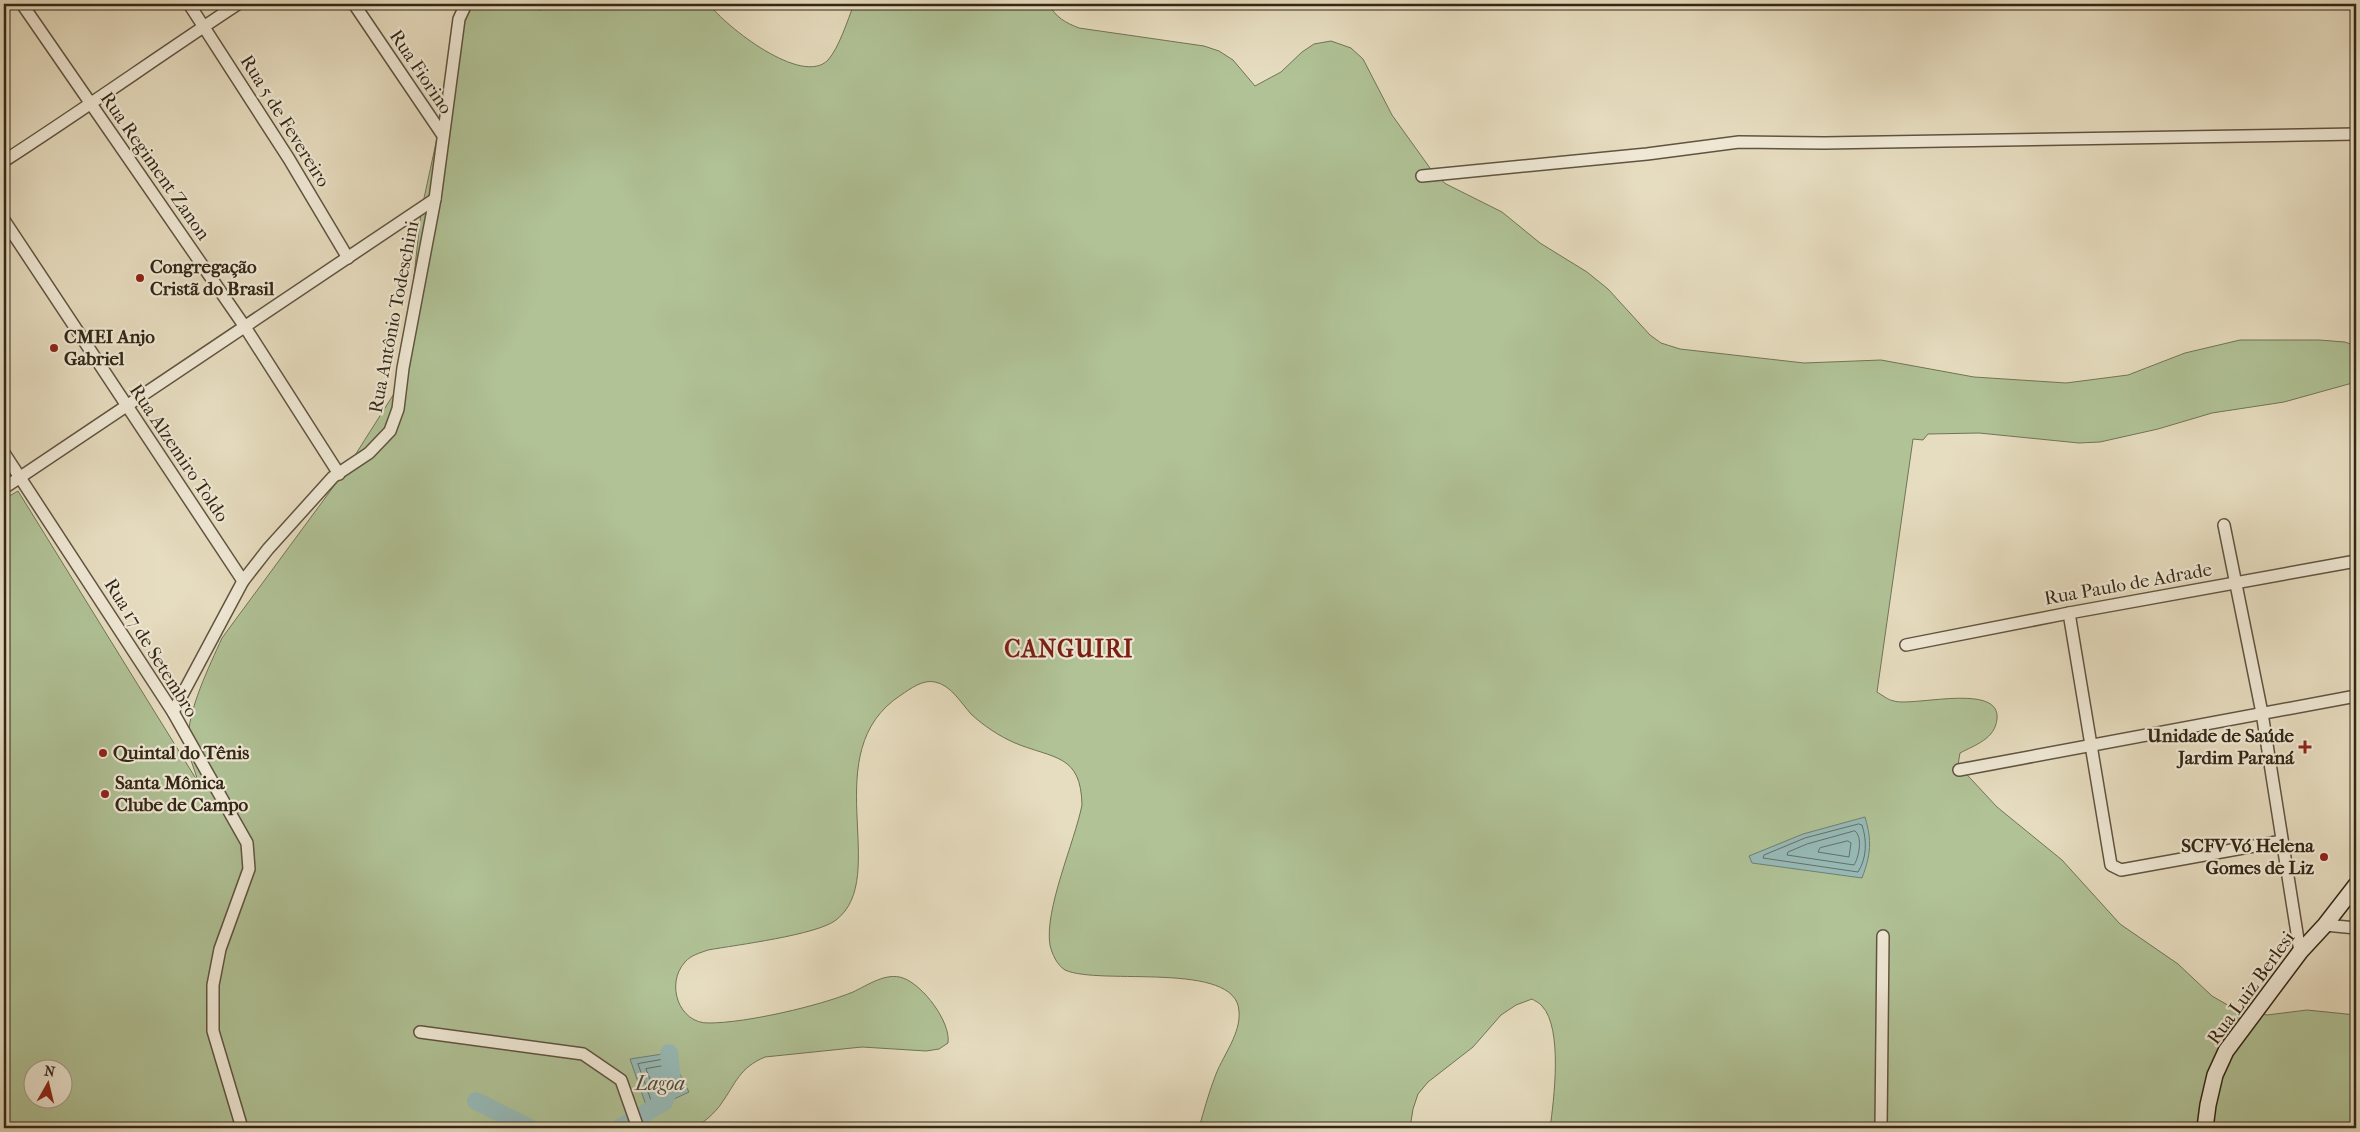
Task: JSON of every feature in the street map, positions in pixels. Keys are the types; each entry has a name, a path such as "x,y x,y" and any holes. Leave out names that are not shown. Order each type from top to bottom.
{"street":[{"name":"Rua Regiment Zanon","path":"22,4 245,327 339,474"},
{"name":"Rua 5 de Fevereiro","path":"189,4 348,258"},
{"path":"4,161 238,4"},
{"name":"Rua Fiorino","path":"354,4 442,134"},
{"name":"Rua Antônio Todeschini","path":"173,712 243,581 268,549 339,474 370,453 390,430 398,408 403,368 435,200 442,134 459,19 466,4"},
{"path":"1422,176 1647,154 1739,142 1824,144 2356,134"},
{"path":"4,488 435,200"},
{"name":"Rua Alzemiro Toldo","path":"4,220 243,581"},
{"name":"Rua 17 de Setembro","path":"4,453 173,712 246,843 249,869 220,949 213,985 213,1031 242,1128"},
{"path":"2224,525 2262,713 2300,952"},
{"name":"Rua Paulo de Adrade","path":"1906,645 2069,613 2356,561"},
{"path":"2069,613 2111,865 2121,870 2282,841"},
{"path":"1959,770 2356,696"},
{"name":"Rua Luiz Berlesi","path":"2205,1128 2215,1075 2226,1051 2300,952 2325,925 2356,885"},
{"path":"2325,925 2356,928"},
{"path":"1881,1128 1883,936"},
{"path":"420,1032 583,1054 621,1080 638,1128"}],"green space":[{"path":"466,4 522,4 529,8 540,10 564,4 709,4 731,26 765,50 783,60 801,66 816,66 828,60 832,55 854,4 1049,4 1054,13 1061,19 1079,28 1204,46 1219,51 1233,60 1255,86 1281,72 1302,52 1314,44 1331,41 1351,48 1363,59 1392,115 1435,175 1446,184 1502,212 1540,243 1587,272 1608,289 1650,335 1661,343 1680,349 1804,363 1881,360 1974,377 2066,383 2128,375 2185,353 2240,340 2319,340 2345,342 2356,346 2356,382 2284,402 2212,413 2158,429 2100,442 2079,443 1979,433 1928,434 1923,440 1913,439 1877,692 1887,699 1894,701 1971,699 1985,701 1995,708 1997,719 1992,732 1978,744 1960,753 1958,765 1997,807 2062,860 2120,924 2178,964 2212,996 2231,1007 2267,1015 2307,1010 2356,1015 2356,1128 1550,1128 1555,1083 1553,1030 1549,1016 1539,1003 1532,999 1516,1005 1501,1015 1473,1047 1428,1082 1418,1094 1410,1128 1199,1128 1216,1074 1235,1035 1239,1019 1239,1011 1232,995 1215,985 1192,980 1082,974 1065,970 1060,965 1055,959 1050,945 1049,930 1051,913 1061,875 1082,805 1077,776 1071,767 1063,761 1015,743 981,723 951,691 941,684 930,681 917,685 901,695 876,719 862,748 857,780 858,875 851,900 836,920 795,935 708,950 696,954 685,962 679,971 676,991 678,1001 690,1017 699,1022 709,1023 762,1017 802,1008 853,992 884,978 903,978 919,988 927,996 940,1015 948,1034 948,1043 939,1049 926,1051 862,1047 765,1057 756,1061 744,1071 719,1107 695,1128 4,1128 4,499 18,491 198,782 189,751 188,741 191,715 200,688 222,638 345,471 397,389 406,350 421,212"}],"water":[{"path":"1865,817 1870,848 1862,878 1752,863 1749,856 1803,834"},
{"name":"Lagoa","path":"669,1053 689,1092 648,1111 630,1059"}],"waterway":[{"path":"642,1115 664,1102 672,1081 669,1053"},
{"path":"476,1101 530,1128"},
{"path":"619,1128 628,1123"}],"place":[{"name":"Congregação Cristã do Brasil","path":"140,278"},
{"name":"CMEI Anjo Gabriel","path":"54,348"},
{"name":"Unidade de Saúde Jardim Paraná","path":"2305,747"},
{"name":"Quintal do Tênis","path":"103,753"},
{"name":"Santa Mônica Clube de Campo","path":"105,794"},
{"name":"SCFV Vó Helena Gomes de Liz","path":"2324,857"}],"district":[{"name":"CANGUIRI","path":"1069,649"}]}
